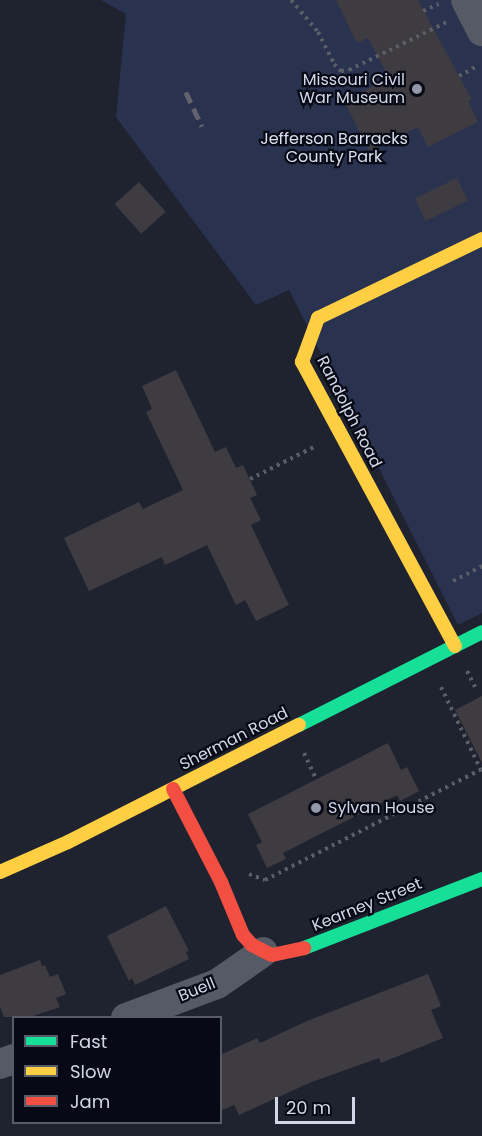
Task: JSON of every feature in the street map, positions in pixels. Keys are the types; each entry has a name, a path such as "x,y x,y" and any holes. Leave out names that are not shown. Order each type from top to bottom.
{"street":[{"path":"460,9 482,31"},
{"name":"Randolph Road","path":"454,646 302,362 318,318 482,239"},
{"name":"Sherman Road","path":"0,872 68,842 482,632"},
{"path":"173,789 221,882 243,935 263,952"},
{"name":"Kearney Street","path":"263,952 272,955 293,952 482,879"},
{"name":"Buell","path":"129,1016 217,984 263,952"}],"path":[{"path":"291,0 318,32 334,64 341,70 349,70 460,9"},
{"path":"423,11 432,7"},
{"path":"459,76 476,67"},
{"path":"250,480 340,434"},
{"path":"221,882 242,872 264,880 481,769 428,659"},
{"path":"472,680 475,687"},
{"path":"302,749 316,779"}],"green space":[{"name":"Jefferson Barracks County Park","path":"101,0 482,0 482,613 458,625 289,290 256,305 116,117 126,14"}],"building":[{"name":"Missouri Civil War Museum","path":"336,0 418,0 472,100 468,101 478,122 428,147 418,127 369,151 344,101 389,78 368,38 357,43"},
{"path":"457,178 468,200 426,221 415,199"},
{"path":"139,182 166,212 141,234 114,204"},
{"path":"176,370 215,452 226,447 236,468 243,465 257,495 250,498 261,520 251,525 289,605 256,621 245,600 236,605 207,545 165,565 162,557 89,591 64,538 139,502 143,509 183,490 146,412 152,409 142,386"},
{"path":"482,696 482,763 455,710"},
{"name":"Sylvan House","path":"388,743 401,770 407,767 419,791 400,801 397,795 283,853 286,859 267,868 256,845 262,842 248,814"},
{"path":"166,906 189,951 186,952 189,959 135,985 132,978 129,981 107,936"},
{"path":"40,960 50,977 58,974 66,994 56,998 60,1007 33,1016 4,1017 0,1007 0,975"},
{"path":"428,974 441,1006 431,1010 443,1038 381,1063 379,1058 309,1083 239,1115 234,1105 222,1110 222,1054 257,1038 260,1043 307,1021"}],"railway":[{"path":"186,92 202,126"}],"traffic: fast":[{"path":"299,725 482,632"},
{"path":"304,948 482,879"}],"traffic: slow":[{"path":"455,646 302,362 318,318 482,239"},
{"path":"0,872 68,842 299,725"}],"traffic: jam":[{"path":"173,789 221,882 243,935 252,945 272,955 304,948"}],"place":[{"name":"Missouri Civil War Museum","path":"417,89"},
{"name":"Sylvan House","path":"316,808"}]}
